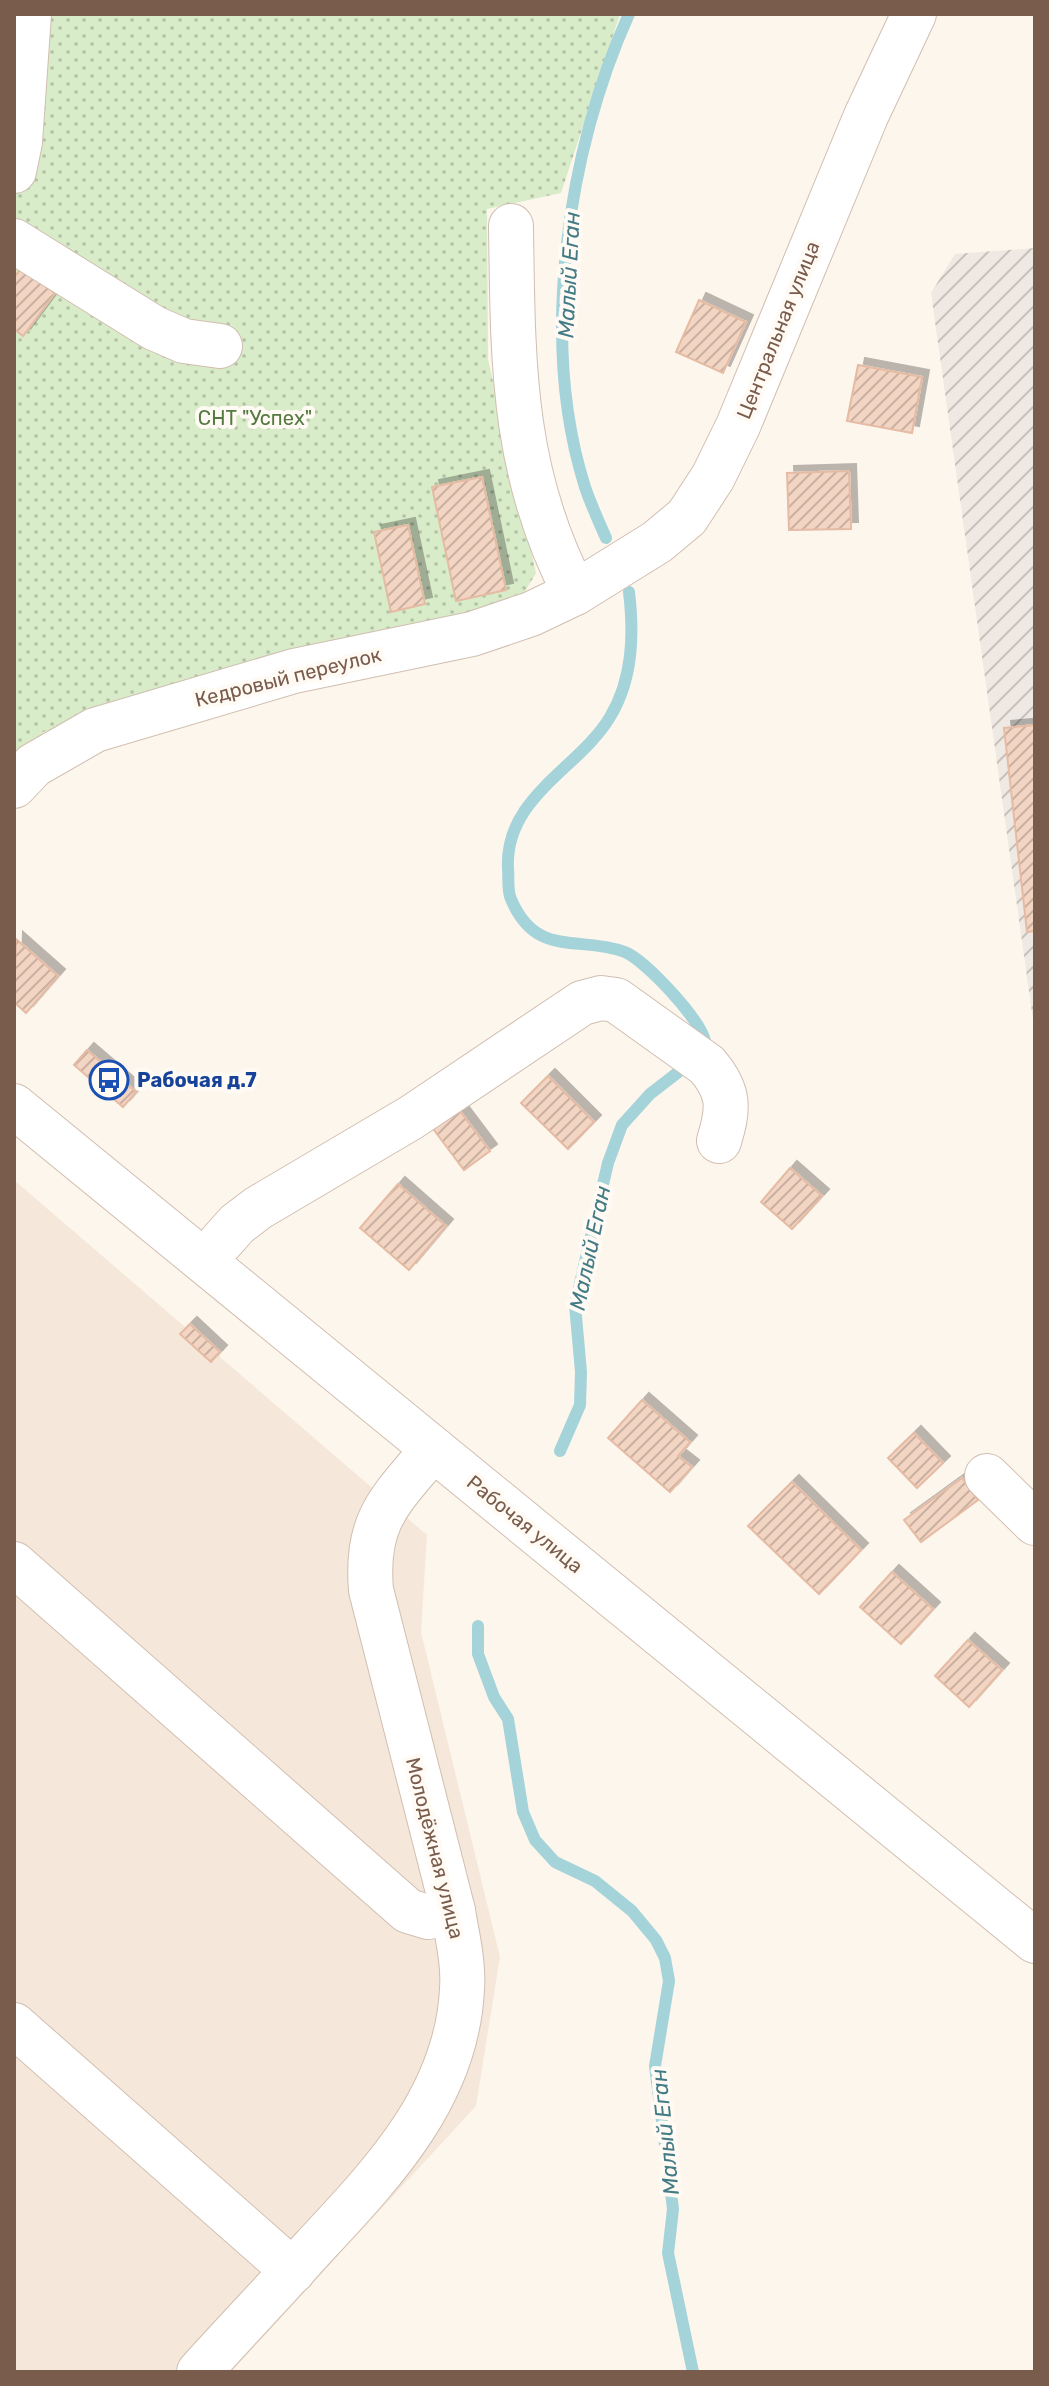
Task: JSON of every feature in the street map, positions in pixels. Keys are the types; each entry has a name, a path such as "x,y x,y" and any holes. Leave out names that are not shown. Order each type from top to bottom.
{"street":[{"path":"14,171 20,142 29,14"},
{"name":"Центральная улица","path":"575,593 657,542 687,517 713,477 738,426 866,116 914,14"},
{"path":"511,226 513,345 531,485 545,533 575,593"},
{"path":"14,241 154,328 184,341 220,346"},
{"name":"Кедровый переулок","path":"14,786 54,751 95,730 294,671 472,634 531,614 575,593"},
{"path":"204,1261 237,1224 267,1201 412,1117 582,1003 601,998 616,1000 707,1065 719,1079 729,1108 719,1141"},
{"name":"Рабочая улица","path":"14,1106 1035,1941"},
{"name":"Молодёжная улица","path":"199,2372 390,2165 424,2113 449,2055 462,1989 453,1911 371,1590 368,1560 371,1538 382,1514 433,1449"},
{"path":"987,1476 1035,1523"},
{"path":"14,1564 408,1911 428,1917 453,1911"},
{"path":"14,2025 293,2271"}],"shaded area":[{"path":"1035,248 1035,1034 931,293 955,254"},
{"path":"14,1180 427,1535 421,1632 500,1957 476,2106 231,2372 14,2372"}],"green space":[{"name":"СНТ \"Успех\"","path":"14,14 620,14 561,193 487,209 488,359 536,573 517,605 293,658 43,732 14,769"}],"building":[{"path":"21,268 55,293 23,336 14,329 14,278"},
{"path":"699,300 746,322 723,373 676,352"},
{"path":"858,365 922,377 912,433 847,421"},
{"path":"849,471 851,529 789,530 787,473"},
{"path":"482,477 506,590 456,601 432,487"},
{"path":"408,525 425,604 391,612 374,532"},
{"path":"1035,725 1035,931 1027,932 1004,728"},
{"path":"16,939 58,976 26,1013 14,1002"},
{"path":"87,1050 136,1092 123,1107 74,1065"},
{"path":"548,1076 594,1122 568,1149 521,1103"},
{"path":"451,1099 490,1151 464,1170 425,1118"},
{"path":"790,1168 822,1196 792,1229 761,1202"},
{"path":"398,1184 446,1226 409,1270 360,1228"},
{"path":"190,1324 220,1352 211,1362 180,1334"},
{"path":"642,1400 690,1442 678,1456 692,1467 670,1492 608,1438"},
{"path":"914,1433 943,1463 917,1488 888,1458"},
{"path":"962,1478 978,1500 921,1542 904,1520"},
{"path":"792,1482 861,1550 819,1594 748,1526"},
{"path":"892,1572 933,1609 901,1644 860,1607"},
{"path":"968,1640 1002,1670 969,1707 935,1676"}],"waterway":[{"name":"Малый Еган","path":"606,538 585,487 571,431 564,371 562,310 566,248 576,186 607,68 629,14"},
{"name":"Малый Еган","path":"629,592 630,656 618,702 597,736 530,803 518,822 510,844 509,892 521,918 546,938 608,947 634,958 658,978 683,1006 705,1041"},
{"name":"Малый Еган","path":"560,1451 580,1405 581,1372 575,1305 608,1163 622,1125 650,1094 681,1070"},
{"name":"Малый Еган","path":"478,1626 478,1654 494,1697 508,1719 523,1812 535,1840 555,1862 595,1881 632,1911 656,1940 665,1958 669,1981 655,2066 673,2209 668,2253 693,2372"}],"place":[{"name":"Рабочая д.7","path":"109,1080"}]}
